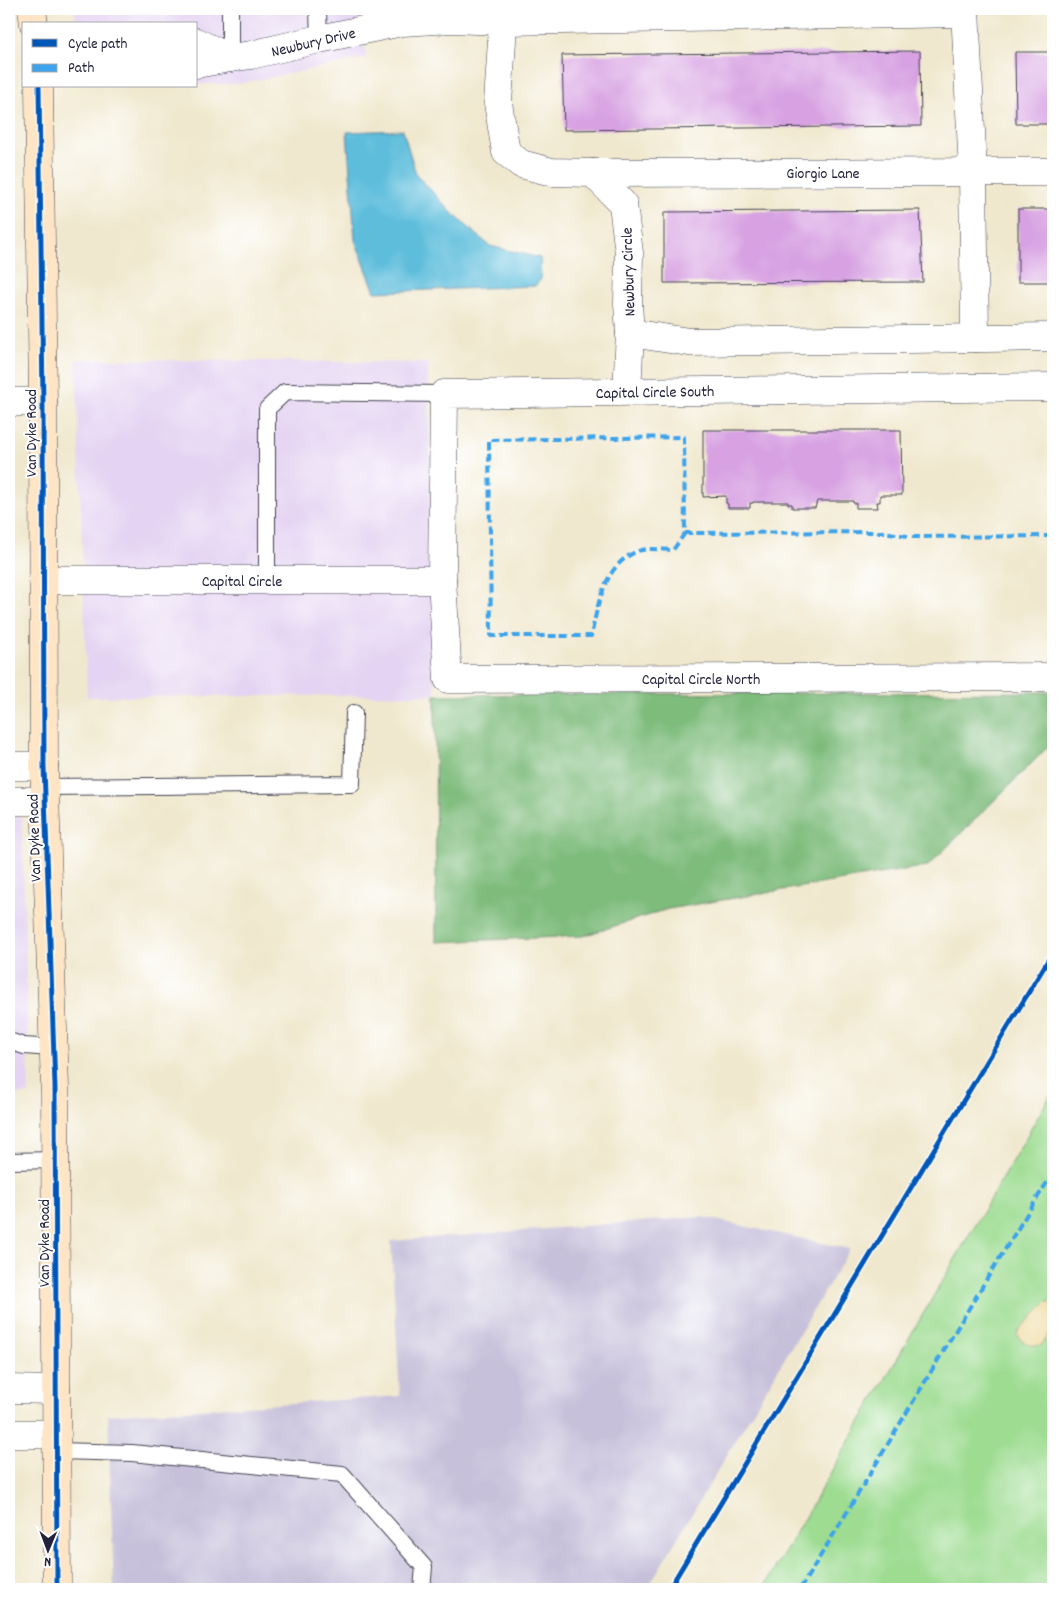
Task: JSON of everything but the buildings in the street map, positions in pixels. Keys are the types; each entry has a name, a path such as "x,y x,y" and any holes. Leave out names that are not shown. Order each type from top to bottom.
{"street":[{"path":"32,9 34,22"},
{"path":"965,11 973,172 975,338"},
{"name":"Newbury Drive","path":"198,64 251,55 402,22 503,15 965,11"},
{"path":"503,15 498,103 506,152 521,164 552,172 593,173"},
{"path":"198,43 230,58"},
{"name":"Van Dyke Road","path":"40,88 44,784 55,1160 57,1589"},
{"name":"Giorgio Lane","path":"593,173 1053,172"},
{"name":"Newbury Circle","path":"593,173 623,204 629,253 628,304 630,333 689,342 1053,337"},
{"path":"627,391 630,333"},
{"name":"Capital Circle South","path":"444,394 1053,386"},
{"path":"442,580 444,394"},
{"path":"9,402 43,402"},
{"name":"Capital Circle","path":"42,580 442,580"},
{"name":"Capital Circle North","path":"442,580 448,679 1053,677"},
{"path":"9,766 44,784"},
{"path":"9,801 44,784"},
{"path":"9,1389 56,1390"},
{"path":"9,1434 57,1443"}],"lane":[{"path":"230,9 230,58"},
{"path":"318,9 318,39"},
{"path":"267,580 267,409 285,392 444,394"},
{"path":"44,784 352,784 354,713"},
{"path":"9,1041 24,1046 53,1048"},
{"path":"9,1161 55,1160"},
{"path":"57,1443 342,1474 424,1567 422,1589"}],"shaded area":[{"path":"75,9 365,9 366,58 237,84 198,84 198,22 75,22"},
{"path":"76,359 428,363 435,695 87,697"},
{"path":"9,816 22,816 29,1094 9,1095"},
{"path":"702,1217 850,1249 647,1589 114,1589 108,1415 400,1396 391,1241"}],"green space":[{"path":"1053,692 1053,742 928,866 668,909 583,936 436,942 435,695"},
{"path":"1053,1091 1053,1589 763,1589"}],"sand":[{"path":"1047,1302 1053,1302 1053,1328 1042,1345 1034,1346 1024,1342 1017,1334"}],"water":[{"path":"403,130 416,174 453,214 490,246 540,258 541,279 535,286 375,292 355,240 347,132"}],"marked path":[{"path":"685,533 673,550 650,549 638,551 617,565 604,587 591,636 491,636 489,440 684,437 685,533 884,532 913,537 1053,536"},
{"path":"800,1589 985,1282 1053,1175"}],"cycle path":[{"path":"39,88 43,402 44,766 55,1087 57,1589"},
{"path":"669,1589 1053,952"}]}
